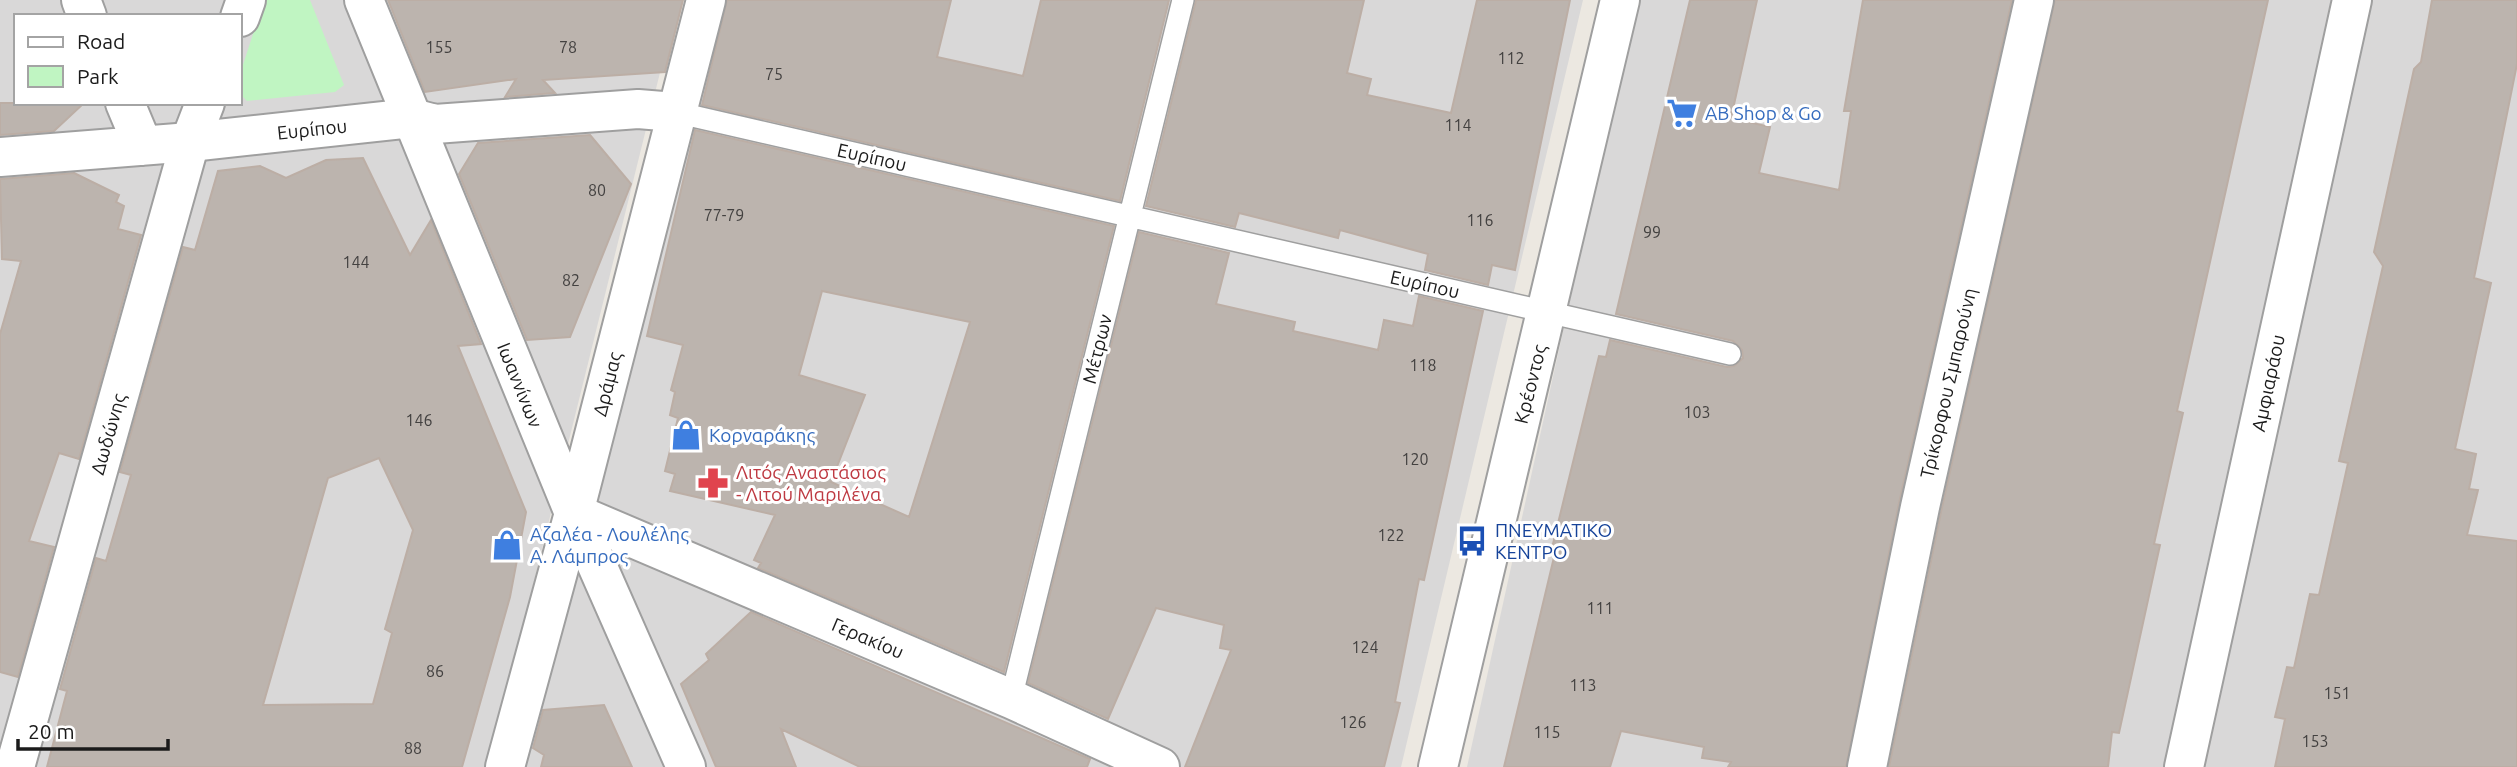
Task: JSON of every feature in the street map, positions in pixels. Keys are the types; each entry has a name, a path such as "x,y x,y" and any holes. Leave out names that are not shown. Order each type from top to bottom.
{"street":[{"name":"Ιωαννίνων","path":"364,0 574,513 686,767"},
{"name":"Δράμας","path":"505,767 574,513 675,112 706,0"},
{"name":"Κρέοντος","path":"1438,767 1620,0"},
{"name":"Τρίκορφου Σμπαρούνη","path":"1867,767 1920,507 2034,0"},
{"name":"Αμφιαράου","path":"2184,767 2352,0"},
{"path":"126,105 143,146"},
{"name":"Δωδώνης","path":"15,767 190,142 204,105"},
{"name":"Ευρίπου","path":"0,157 190,142 412,118 435,124 638,109 675,112"},
{"name":"Γερακίου","path":"574,513 1011,699 1160,767"}],"lane":[{"name":"Μέτρων","path":"1011,699 1183,0"},
{"name":"Ευρίπου","path":"675,112 1730,354"}],"shaded area":[{"path":"0,0 678,0 488,767 0,767"},
{"path":"706,0 1583,0 1401,767 517,767"},
{"path":"1636,0 2517,0 2517,767 1467,767"}],"green space":[{"path":"264,0 310,0 344,85 335,92 247,101 242,96 242,68"}],"building":[{"path":"388,0 683,0 665,72 543,80 555,93 505,97 516,79 425,92"},
{"path":"727,0 951,0 937,57 1023,76 1041,0 1169,0 1120,201 702,105"},
{"path":"1196,0 1364,0 1347,73 1371,79 1367,95 1451,113 1477,0 1570,0 1515,270 1492,265 1488,285 1425,270 1428,254 1340,230 1338,238 1239,213 1235,227 1146,206"},
{"path":"1690,0 1757,0 1731,118 1770,127 1759,173 1839,190 1851,111 1844,111 1863,0 2012,0 1899,503 1846,767 1728,767 1731,762 1702,758 1704,747 1621,731 1610,767 1504,767 1555,553 1551,552 1599,356 1606,357 1610,340 1727,367 1734,366 1743,358 1742,350 1733,341 1616,314"},
{"path":"2055,0 2268,0 2177,411 2183,413 2154,544 2160,545 2119,733 2112,732 2108,767 1889,767 1941,512"},
{"path":"2432,0 2517,0 2517,64 2474,278 2491,283 2455,449 2476,454 2469,489 2478,490 2467,535 2517,541 2517,767 2275,767 2285,719 2275,717 2287,667 2294,668 2310,594 2319,595 2348,463 2339,461 2383,266 2374,252 2414,69 2421,62"},
{"path":"0,103 82,105 54,131 0,135"},
{"path":"695,130 1114,226 1004,672 758,568 761,563 754,560 775,515 670,491 675,474 665,471 678,418 670,415 675,392 671,390 683,345 647,336","holes":["822,291 970,322 909,517 831,482 865,395 799,375"]},
{"path":"590,135 631,184 570,337 527,340 459,174 478,143"},
{"path":"363,158 410,255 431,220 481,344 458,346 526,512 510,597 462,767 47,767 67,691 60,689 96,558 106,561 131,475 120,472 183,247 195,250 218,171 260,166 286,178 326,160","holes":["379,458 413,530 385,629 392,633 373,704 263,705 328,478"]},
{"path":"74,173 119,195 116,202 124,206 118,229 141,235 79,459 59,453 29,541 54,547 18,677 0,672 0,334 21,261 2,259 0,179"},
{"path":"1139,232 1229,253 1216,304 1295,322 1293,331 1378,350 1384,320 1413,326 1419,296 1483,311 1424,580 1419,579 1395,702 1400,703 1384,767 1185,767 1231,650 1220,648 1224,625 1156,608 1108,719 1028,683"},
{"path":"751,612 1090,759 1087,767 860,767 781,729 796,767 716,767 681,684 709,660 706,654"},
{"path":"604,705 632,767 541,767 544,755 533,748 543,710"}],"place":[{"name":"ΑΒ Shop & Go","path":"1682,113"},
{"name":"Κορναράκης","path":"686,435"},
{"name":"Λιτός Αναστάσιος - Λιτού Μαριλένα","path":"713,483"},
{"name":"ΠΝΕΥΜΑΤΙΚΟ ΚΕΝΤΡΟ","path":"1472,541"},
{"name":"Αζαλέα - Λουλέλης Α. Λάμπρος","path":"507,545"}]}
